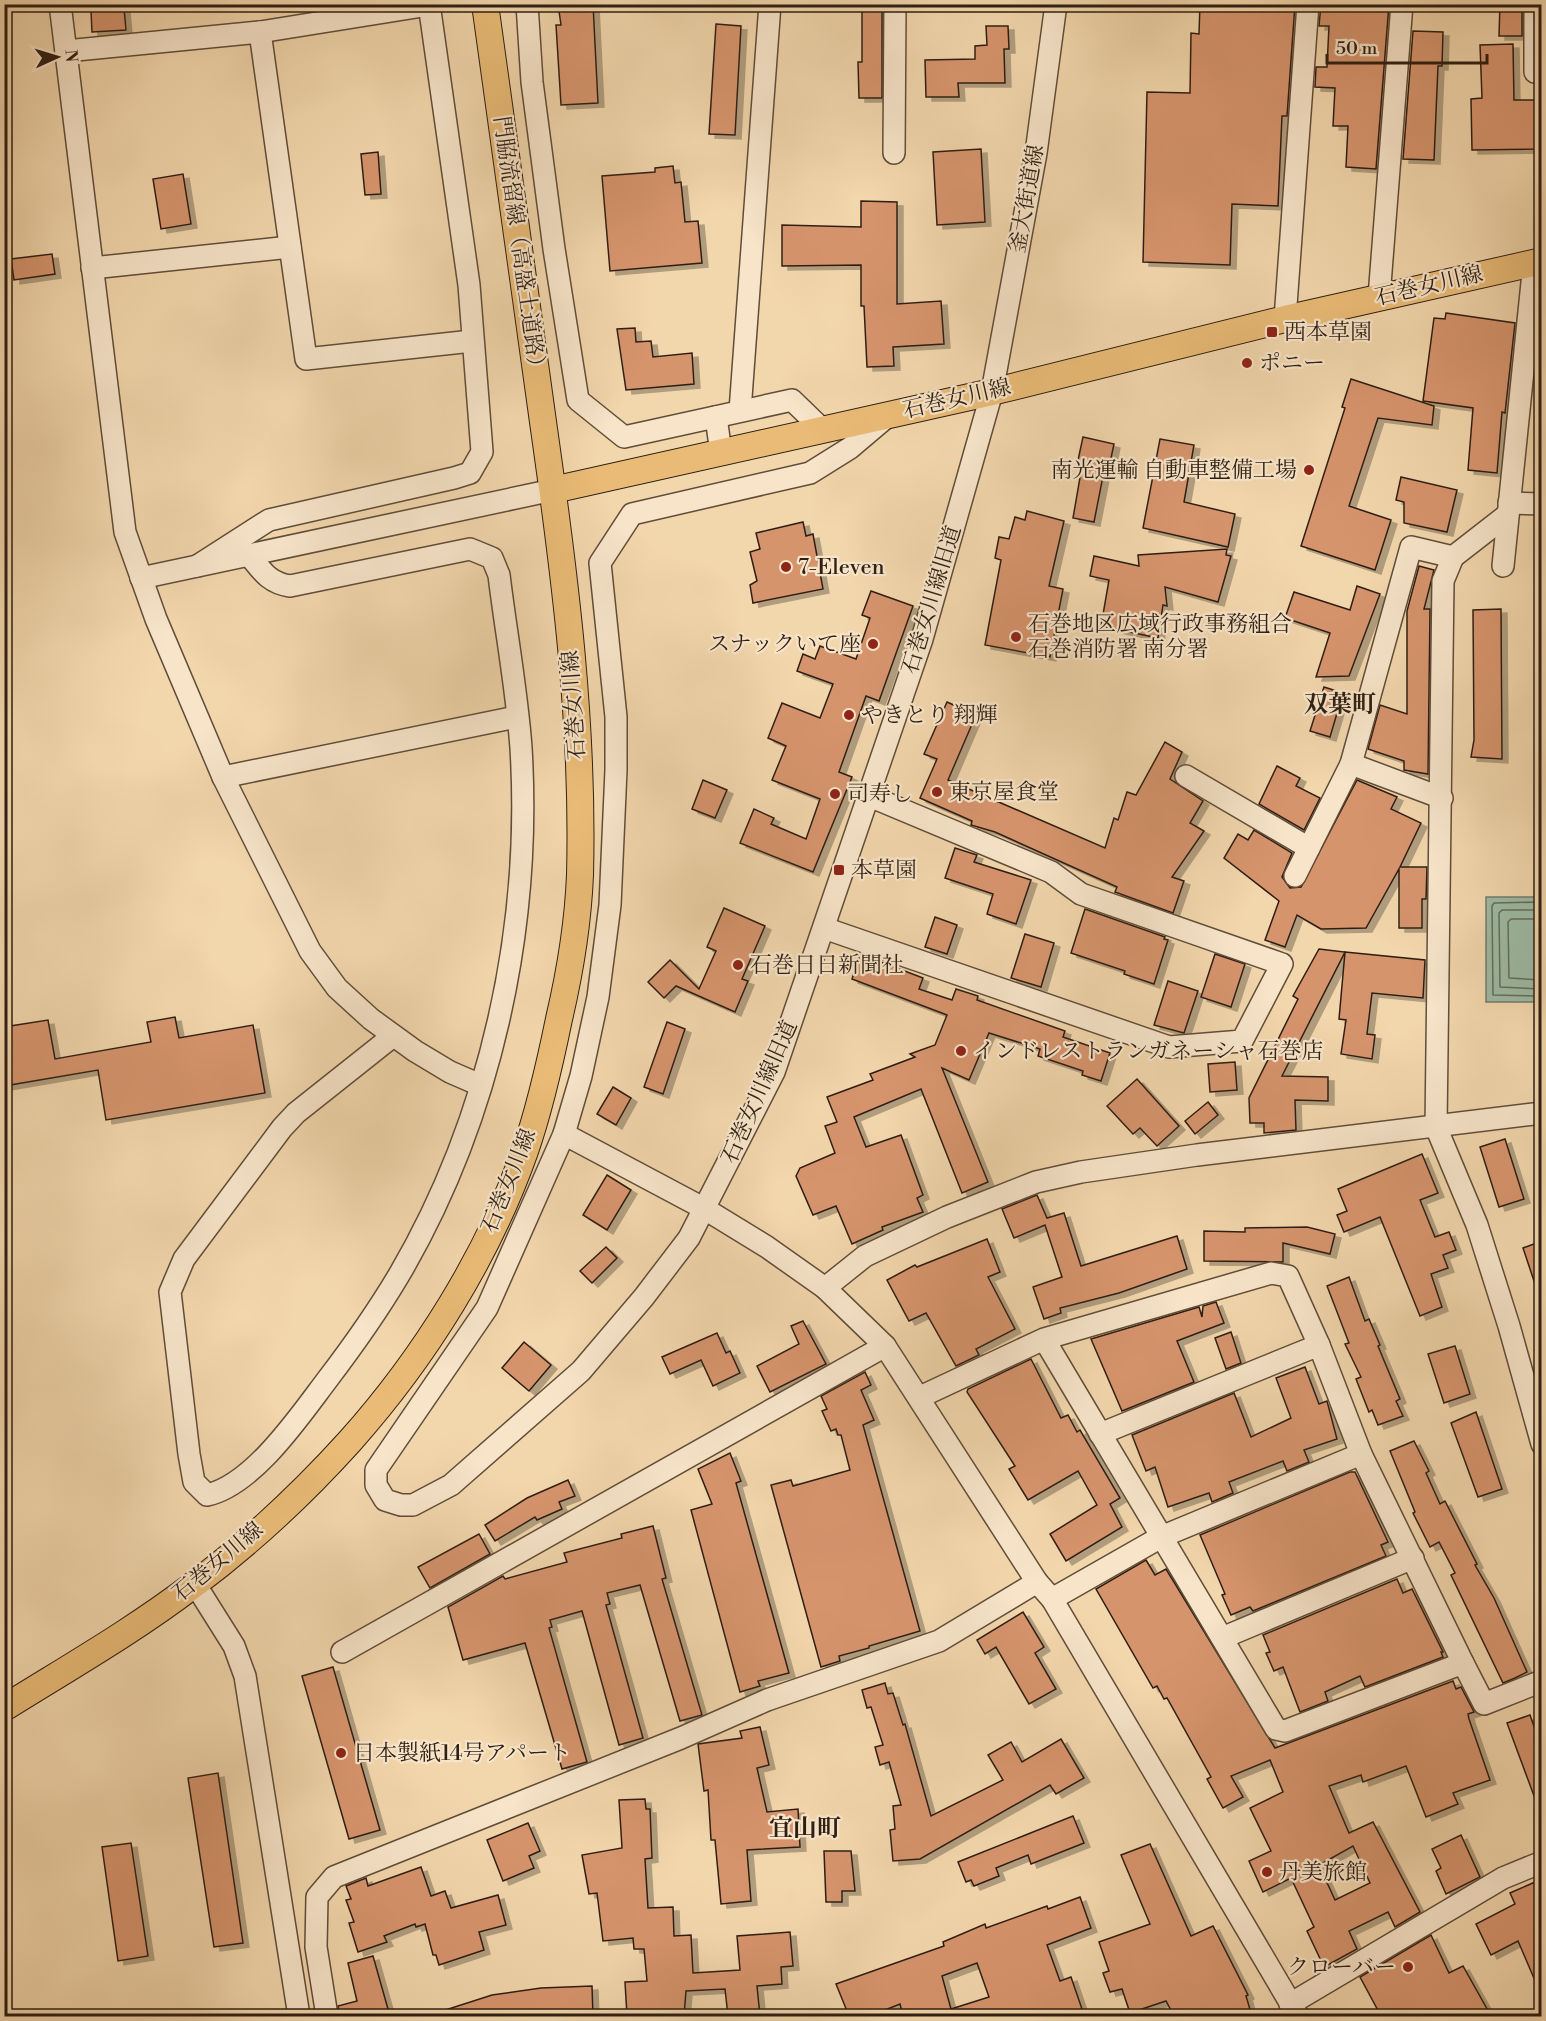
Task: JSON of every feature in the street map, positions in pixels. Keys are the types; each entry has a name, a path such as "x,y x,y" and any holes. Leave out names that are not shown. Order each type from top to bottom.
{"main road":[{"name":"門脇流留線（高盛土道路）","path":"485,4 553,490"},
{"name":"石巻女川線","path":"4,1708 88,1657 195,1584 294,1497 349,1442 398,1381 446,1311 496,1220 524,1151 546,1080 570,971 580,877 578,709 553,490 992,392 1285,319 1538,262"}],"street":[{"path":"60,4 125,532 141,578 223,777 310,951 338,988 393,1036 450,1072 480,1085"},
{"path":"527,4 532,82 554,249 578,400 624,437 792,400 823,430"},
{"path":"740,411 770,4"},
{"path":"894,153 895,4"},
{"name":"釜大街道線","path":"992,392 1036,153 1056,4"},
{"path":"1285,319 1308,4"},
{"path":"1379,297 1401,4"},
{"path":"1535,4 1535,72 1542,72"},
{"path":"66,51 260,32 429,5 469,285 482,452 470,473 269,520 196,566"},
{"path":"260,32 306,359 472,341"},
{"path":"92,268 290,247"},
{"path":"1503,566 1538,262"},
{"name":"石巻女川線旧道","path":"564,1134 487,1308 376,1470 376,1485 385,1500 401,1505 413,1505 451,1485 581,1371 644,1297 689,1238 705,1209 774,1072 922,639 992,392"},
{"path":"889,415 850,448 810,473 632,514 600,563 616,717 610,905 598,997 581,1076 564,1134 705,1209 768,1247 825,1288 885,1346 920,1397 1037,1582 1052,1599 1294,2010 1503,1878 1542,1862"},
{"path":"716,417 721,453"},
{"path":"141,578 553,490"},
{"path":"1542,504 1508,509 1453,557 1443,581 1436,1127 1477,1225 1509,1326 1542,1444"},
{"path":"1295,876 1351,764 1412,547 1453,557"},
{"path":"249,555 268,578 276,584 290,586 470,549 492,558 499,575 520,745 522,811 520,893 513,949 480,1085 467,1128 433,1209 400,1273 366,1328 283,1435 253,1467 229,1486 207,1495 194,1482 170,1292 184,1259 296,1113 393,1036"},
{"path":"223,777 516,717"},
{"path":"1351,764 1442,798"},
{"path":"1186,776 1309,848"},
{"path":"824,928 1169,1047 1242,1041 1282,964 1081,894 1051,872 867,795"},
{"path":"825,1288 865,1256 947,1217 1036,1182 1082,1172 1197,1155 1542,1113"},
{"path":"920,1397 1044,1339 1271,1273 1288,1276 1361,1454 1484,1704 1542,1681"},
{"path":"1044,1339 1276,1729 1285,1731 1463,1663"},
{"path":"1100,1434 1318,1345"},
{"path":"342,1652 885,1346"},
{"path":"1052,1599 1161,1538 1361,1454"},
{"path":"1222,1638 1413,1558"},
{"path":"327,2016 316,1947 318,1897 334,1877 681,1738 767,1700 939,1641 1037,1582"},
{"path":"195,1584 234,1646 245,1676 299,2016"},
{"path":"289,1950 316,1947"}],"water":[{"path":"1486,897 1541,897 1541,1002 1486,1002"}],"building":[{"path":"558,4 593,4 598,103 561,105 556,25 561,25"},
{"path":"862,4 882,4 882,98 859,98 858,62 862,62"},
{"path":"1200,4 1295,4 1287,116 1282,116 1278,206 1232,204 1230,265 1143,262 1147,92 1190,93 1191,33 1199,34"},
{"path":"1321,4 1389,4 1376,169 1346,167 1348,126 1333,126 1335,88 1315,87 1316,67 1327,67 1329,26 1319,26"},
{"path":"1500,4 1522,4 1522,36 1499,36"},
{"path":"124,8 126,30 92,32 91,11"},
{"path":"716,24 741,26 735,135 709,134"},
{"path":"986,26 1008,26 1009,49 1004,49 1005,83 958,83 959,97 926,97 925,60 975,59 975,46 987,45"},
{"path":"1413,31 1443,32 1442,66 1438,66 1434,160 1403,159"},
{"path":"1513,44 1514,100 1542,100 1542,149 1472,150 1471,99 1482,98 1480,45"},
{"path":"981,149 985,222 937,225 933,152"},
{"path":"378,152 381,194 365,195 361,154"},
{"path":"673,166 675,183 681,182 685,222 698,221 702,263 610,271 602,176 655,172 655,168"},
{"path":"183,174 191,224 161,229 153,179"},
{"path":"861,201 897,202 897,304 941,301 944,344 893,347 894,366 867,367 864,306 861,306 861,265 782,266 782,225 861,227"},
{"path":"52,254 55,274 14,280 11,259"},
{"path":"1446,313 1515,323 1505,413 1502,412 1497,473 1468,470 1473,408 1423,401 1434,318 1445,319"},
{"path":"635,328 636,342 651,341 653,357 692,353 694,384 626,390 617,329"},
{"path":"1351,379 1434,406 1432,425 1378,418 1349,506 1391,520 1375,570 1301,546 1345,408 1342,407"},
{"path":"1083,437 1114,444 1108,472 1104,471 1094,522 1073,518 1082,466 1077,465"},
{"path":"1160,439 1194,445 1184,502 1235,514 1228,547 1143,528"},
{"path":"1401,477 1457,490 1447,532 1404,523 1404,502 1396,500"},
{"path":"1027,511 1064,521 1049,586 1063,589 1050,657 985,645 1001,560 995,558 999,537 1009,539 1015,517 1025,520"},
{"name":"7-Eleven","path":"803,522 806,536 813,534 823,589 753,603 750,585 757,581 750,552 760,549 756,533"},
{"path":"1227,549 1226,555 1231,556 1218,602 1165,587 1167,606 1163,605 1158,638 1101,626 1109,580 1090,576 1094,556 1139,566 1138,555"},
{"path":"1419,566 1434,570 1424,609 1430,609 1428,774 1404,770 1404,761 1368,749 1380,705 1407,714 1407,611"},
{"path":"1357,586 1380,594 1349,676 1316,677 1330,633 1285,618 1294,592 1350,610"},
{"path":"871,591 913,606 879,701 866,696 839,772 852,777 813,872 740,843 754,809 774,818 771,824 806,839 820,799 772,780 786,746 768,738 782,703 820,718 833,684 797,671 803,654 815,659 820,646 856,659 870,618 862,615"},
{"path":"1501,609 1502,759 1471,757 1474,740 1473,610"},
{"path":"1324,687 1343,693 1330,737 1310,731"},
{"path":"947,702 976,715 948,780 1105,848 1114,818 1118,820 1127,792 1136,795 1165,742 1182,752 1170,779 1203,801 1190,823 1204,831 1172,877 1184,881 1173,913 1115,892 1117,887 995,832 971,825 972,821 920,798 937,759 924,754"},
{"path":"1277,766 1300,778 1296,786 1320,798 1304,830 1259,804"},
{"path":"703,780 727,790 715,818 692,809"},
{"path":"1357,780 1397,797 1391,809 1421,823 1400,867 1427,867 1426,899 1422,899 1422,928 1399,928 1399,869 1366,928 1321,929 1297,915 1285,947 1265,940 1279,901 1224,858 1238,834 1248,840 1254,830 1292,853 1282,877 1290,888 1301,887"},
{"path":"955,848 977,855 974,862 1031,880 1016,924 987,914 993,894 945,878"},
{"path":"724,908 765,926 742,979 748,981 735,1012 676,986 664,998 648,982 670,960 699,989 716,951 707,947"},
{"path":"1085,909 1168,940 1154,984 1124,974 1125,971 1071,953"},
{"path":"935,917 957,925 947,954 925,947"},
{"path":"1025,934 1054,943 1041,987 1011,978"},
{"path":"1319,949 1345,952 1282,1076 1328,1077 1328,1101 1295,1100 1296,1130 1264,1133 1264,1123 1250,1123 1249,1098 1298,999 1293,996"},
{"path":"1345,952 1425,960 1423,998 1372,993 1367,1034 1375,1035 1372,1059 1341,1054 1346,1020 1339,1019"},
{"path":"860,954 923,978 919,989 952,1000 956,989 978,996 977,1000 1065,1031 1063,1037 1110,1053 1101,1081 1082,1075 1083,1071 1038,1056 1040,1049 989,1033 969,1080 942,1068 988,1182 962,1193 921,1089 854,1117 866,1147 901,1135 923,1195 917,1198 923,1212 882,1227 883,1230 852,1244 836,1206 813,1215 796,1176 800,1168 835,1153 825,1126 837,1122 827,1097 873,1080 870,1074 915,1057 910,1054 935,1045 947,1015 852,979"},
{"path":"1215,954 1245,964 1231,1007 1201,997"},
{"path":"1168,981 1198,991 1184,1033 1154,1025"},
{"path":"175,1017 179,1038 253,1025 265,1093 106,1120 98,1070 4,1086 4,1027 48,1020 55,1059 151,1042 147,1022"},
{"path":"667,1022 685,1029 663,1094 644,1087"},
{"path":"1235,1062 1237,1090 1210,1092 1208,1064"},
{"path":"1137,1079 1179,1126 1157,1146 1140,1128 1133,1134 1107,1106"},
{"path":"613,1087 631,1098 616,1125 597,1114"},
{"path":"1208,1102 1218,1115 1195,1134 1185,1121"},
{"path":"1505,1139 1524,1199 1499,1207 1480,1147"},
{"path":"1422,1154 1438,1193 1420,1200 1435,1237 1449,1232 1456,1250 1443,1255 1448,1268 1431,1274 1442,1307 1420,1316 1380,1217 1344,1232 1337,1215 1347,1211 1338,1189"},
{"path":"607,1175 631,1190 607,1230 583,1215"},
{"path":"1037,1195 1047,1218 1064,1213 1081,1266 1177,1236 1187,1269 1119,1293 1060,1308 1061,1313 1044,1319 1033,1287 1062,1277 1045,1225 1014,1238 1002,1209"},
{"path":"1307,1227 1335,1234 1330,1254 1283,1243 1283,1262 1204,1261 1204,1231 1245,1232 1245,1228"},
{"path":"987,1239 1000,1272 988,1277 1015,1329 976,1349 979,1355 956,1366 926,1313 909,1321 887,1280 915,1265 917,1267"},
{"path":"1542,1241 1542,1293 1538,1293 1523,1248"},
{"path":"606,1247 617,1258 592,1283 580,1271"},
{"path":"1349,1277 1365,1321 1369,1319 1380,1345 1378,1346 1400,1399 1396,1401 1403,1416 1378,1425 1372,1410 1369,1412 1356,1379 1361,1377 1345,1344 1349,1343 1327,1286"},
{"path":"1216,1302 1224,1323 1177,1341 1194,1382 1122,1411 1091,1339 1199,1307 1202,1317 1203,1306"},
{"path":"803,1321 826,1364 770,1392 757,1366 799,1344 791,1326"},
{"path":"1231,1332 1241,1363 1226,1369 1215,1338"},
{"path":"717,1333 726,1353 730,1351 740,1373 713,1386 701,1360 670,1374 662,1357"},
{"path":"524,1342 551,1365 529,1391 502,1368"},
{"path":"1455,1346 1470,1394 1444,1403 1428,1354"},
{"path":"1031,1359 1061,1418 1068,1415 1077,1432 1080,1430 1120,1498 1110,1504 1122,1527 1066,1561 1050,1534 1097,1505 1078,1471 1028,1500 1009,1469 1015,1466 967,1392 968,1389"},
{"path":"1305,1367 1319,1404 1327,1401 1337,1439 1304,1450 1309,1462 1287,1471 1283,1461 1229,1482 1233,1493 1212,1502 1209,1493 1168,1507 1155,1467 1146,1471 1132,1435 1234,1393 1251,1437 1291,1418 1276,1378"},
{"path":"865,1372 871,1385 861,1390 874,1420 863,1425 920,1631 839,1656 840,1661 821,1667 771,1485 791,1480 793,1486 850,1470 841,1435 838,1435 836,1429 831,1431 822,1411 827,1409 821,1396"},
{"path":"1476,1412 1502,1489 1478,1497 1451,1423"},
{"path":"1414,1441 1429,1471 1426,1473 1440,1504 1445,1501 1477,1564 1475,1565 1494,1598 1527,1672 1503,1683 1451,1575 1455,1573 1439,1542 1430,1547 1413,1513 1415,1512 1390,1451"},
{"path":"730,1453 741,1481 736,1483 789,1673 758,1681 760,1686 740,1692 691,1510 712,1504 698,1469"},
{"path":"1350,1472 1355,1472 1388,1542 1381,1545 1386,1556 1253,1611 1250,1607 1231,1615 1222,1595 1225,1594 1200,1535"},
{"path":"568,1480 575,1496 559,1502 562,1509 537,1520 535,1517 495,1541 485,1525 527,1498"},
{"path":"653,1526 666,1578 662,1579 702,1715 680,1721 640,1585 607,1593 610,1604 606,1605 643,1738 619,1745 582,1611 550,1620 552,1627 549,1628 587,1762 562,1769 525,1643 463,1660 448,1607 503,1576 505,1579 567,1562 564,1553 622,1538 621,1534"},
{"path":"479,1534 490,1554 430,1588 418,1567"},
{"path":"1146,1560 1155,1575 1166,1569 1275,1748 1453,1681 1456,1689 1461,1687 1474,1712 1468,1714 1469,1719 1490,1780 1453,1793 1458,1804 1426,1817 1406,1766 1363,1782 1361,1775 1329,1786 1349,1833 1373,1822 1420,1912 1395,1927 1388,1912 1349,1931 1357,1949 1324,1967 1307,1931 1314,1927 1291,1878 1263,1892 1249,1861 1271,1851 1250,1808 1283,1792 1270,1760 1231,1776 1243,1797 1223,1808 1207,1779 1211,1777 1167,1698 1164,1699 1157,1686 1153,1688 1096,1589","holes":["1353,1846 1370,1883 1335,1900 1319,1865"]},
{"path":"1397,1579 1403,1593 1412,1589 1443,1652 1441,1652 1443,1657 1365,1687 1360,1676 1325,1692 1328,1701 1300,1712 1283,1667 1274,1671 1266,1653 1270,1652 1263,1635"},
{"path":"1023,1612 1044,1647 1035,1653 1056,1689 1029,1704 996,1647 985,1654 977,1640"},
{"name":"日本製紙14号アパート","path":"333,1667 380,1830 349,1839 302,1676"},
{"path":"885,1683 888,1694 893,1693 903,1725 905,1724 931,1816 1003,1780 988,1755 1011,1742 1022,1762 1061,1739 1084,1778 1056,1794 1050,1785 920,1859 893,1861 890,1830 895,1829 893,1806 901,1805 889,1762 880,1765 875,1747 883,1745 871,1707 867,1708 862,1690"},
{"path":"1530,1715 1537,1735 1542,1733 1540,1812 1507,1723"},
{"path":"760,1727 769,1765 757,1768 767,1812 798,1809 800,1847 747,1850 751,1901 721,1904 715,1840 711,1840 708,1790 704,1791 698,1744 742,1738 740,1731"},
{"path":"218,1773 243,1943 214,1947 188,1778"},
{"path":"645,1799 646,1809 650,1809 652,1858 645,1859 648,1908 673,1907 674,1936 691,1935 693,1973 740,1970 737,1936 790,1932 793,1966 781,1967 782,1984 757,1986 760,2016 728,2016 725,1989 686,1991 684,2016 627,2016 625,1982 647,1981 644,1949 634,1949 633,1938 603,1941 597,1893 589,1894 582,1855 622,1848 619,1800"},
{"path":"1073,1816 1084,1843 1031,1864 1028,1855 996,1868 999,1876 974,1886 971,1880 966,1882 958,1862"},
{"path":"528,1823 540,1851 529,1856 534,1868 503,1881 487,1840"},
{"path":"1461,1835 1480,1877 1446,1894 1436,1871 1441,1868 1432,1849"},
{"path":"131,1843 148,1956 118,1961 102,1847"},
{"path":"1150,1844 1191,1936 1213,1926 1248,1995 1246,1996 1252,2016 1174,2016 1166,2001 1130,2013 1122,1989 1110,1992 1103,1973 1109,1971 1099,1942 1150,1924 1121,1855"},
{"path":"824,1851 851,1851 855,1891 842,1891 842,1902 826,1902"},
{"path":"421,1867 431,1896 445,1891 451,1908 498,1895 506,1925 479,1932 484,1950 439,1965 436,1955 433,1955 425,1924 416,1927 415,1924 384,1936 387,1942 358,1952 349,1923 354,1922 346,1900 351,1899 346,1886 366,1878 368,1886"},
{"path":"1542,1879 1542,1997 1518,1941 1491,1955 1476,1924 1515,1904 1510,1893"},
{"path":"1080,1897 1091,1928 1047,1945 1060,1981 1071,1977 1082,2009 1063,2016 903,2016 900,2004 870,2016 849,2016 836,1984 944,1946 943,1942 985,1924 986,1928 1047,1906 1048,1909","holes":["977,1963 989,1997 951,2009 942,1976"]},
{"path":"1431,1935 1449,1973 1463,1966 1491,2016 1381,2016 1360,1977"},
{"path":"373,1956 390,2016 339,2016 338,2006 357,2001 348,1963"},
{"path":"592,1986 593,2016 437,2016 436,2013 492,1995 541,1988"}],"place":[{"name":"西本草園","path":"1272,332"},
{"name":"ポニー","path":"1247,363"},
{"name":"南光運輸 自動車整備工場","path":"1309,470"},
{"name":"7-Eleven","path":"786,567"},
{"name":"石巻地区広域行政事務組合 石巻消防署 南分署","path":"1016,637"},
{"name":"スナックいて座","path":"873,644"},
{"name":"やきとり 翔輝","path":"849,715"},
{"name":"東京屋食堂","path":"937,792"},
{"name":"司寿し","path":"835,794"},
{"name":"本草園","path":"839,870"},
{"name":"石巻日日新聞社","path":"738,965"},
{"name":"インドレストランガネーシャ石巻店","path":"961,1051"},
{"name":"日本製紙14号アパート","path":"341,1753"},
{"name":"丹美旅館","path":"1267,1872"},
{"name":"クローバー","path":"1408,1967"}],"district":[{"name":"双葉町","path":"1340,705"},
{"name":"宜山町","path":"805,1829"}]}
